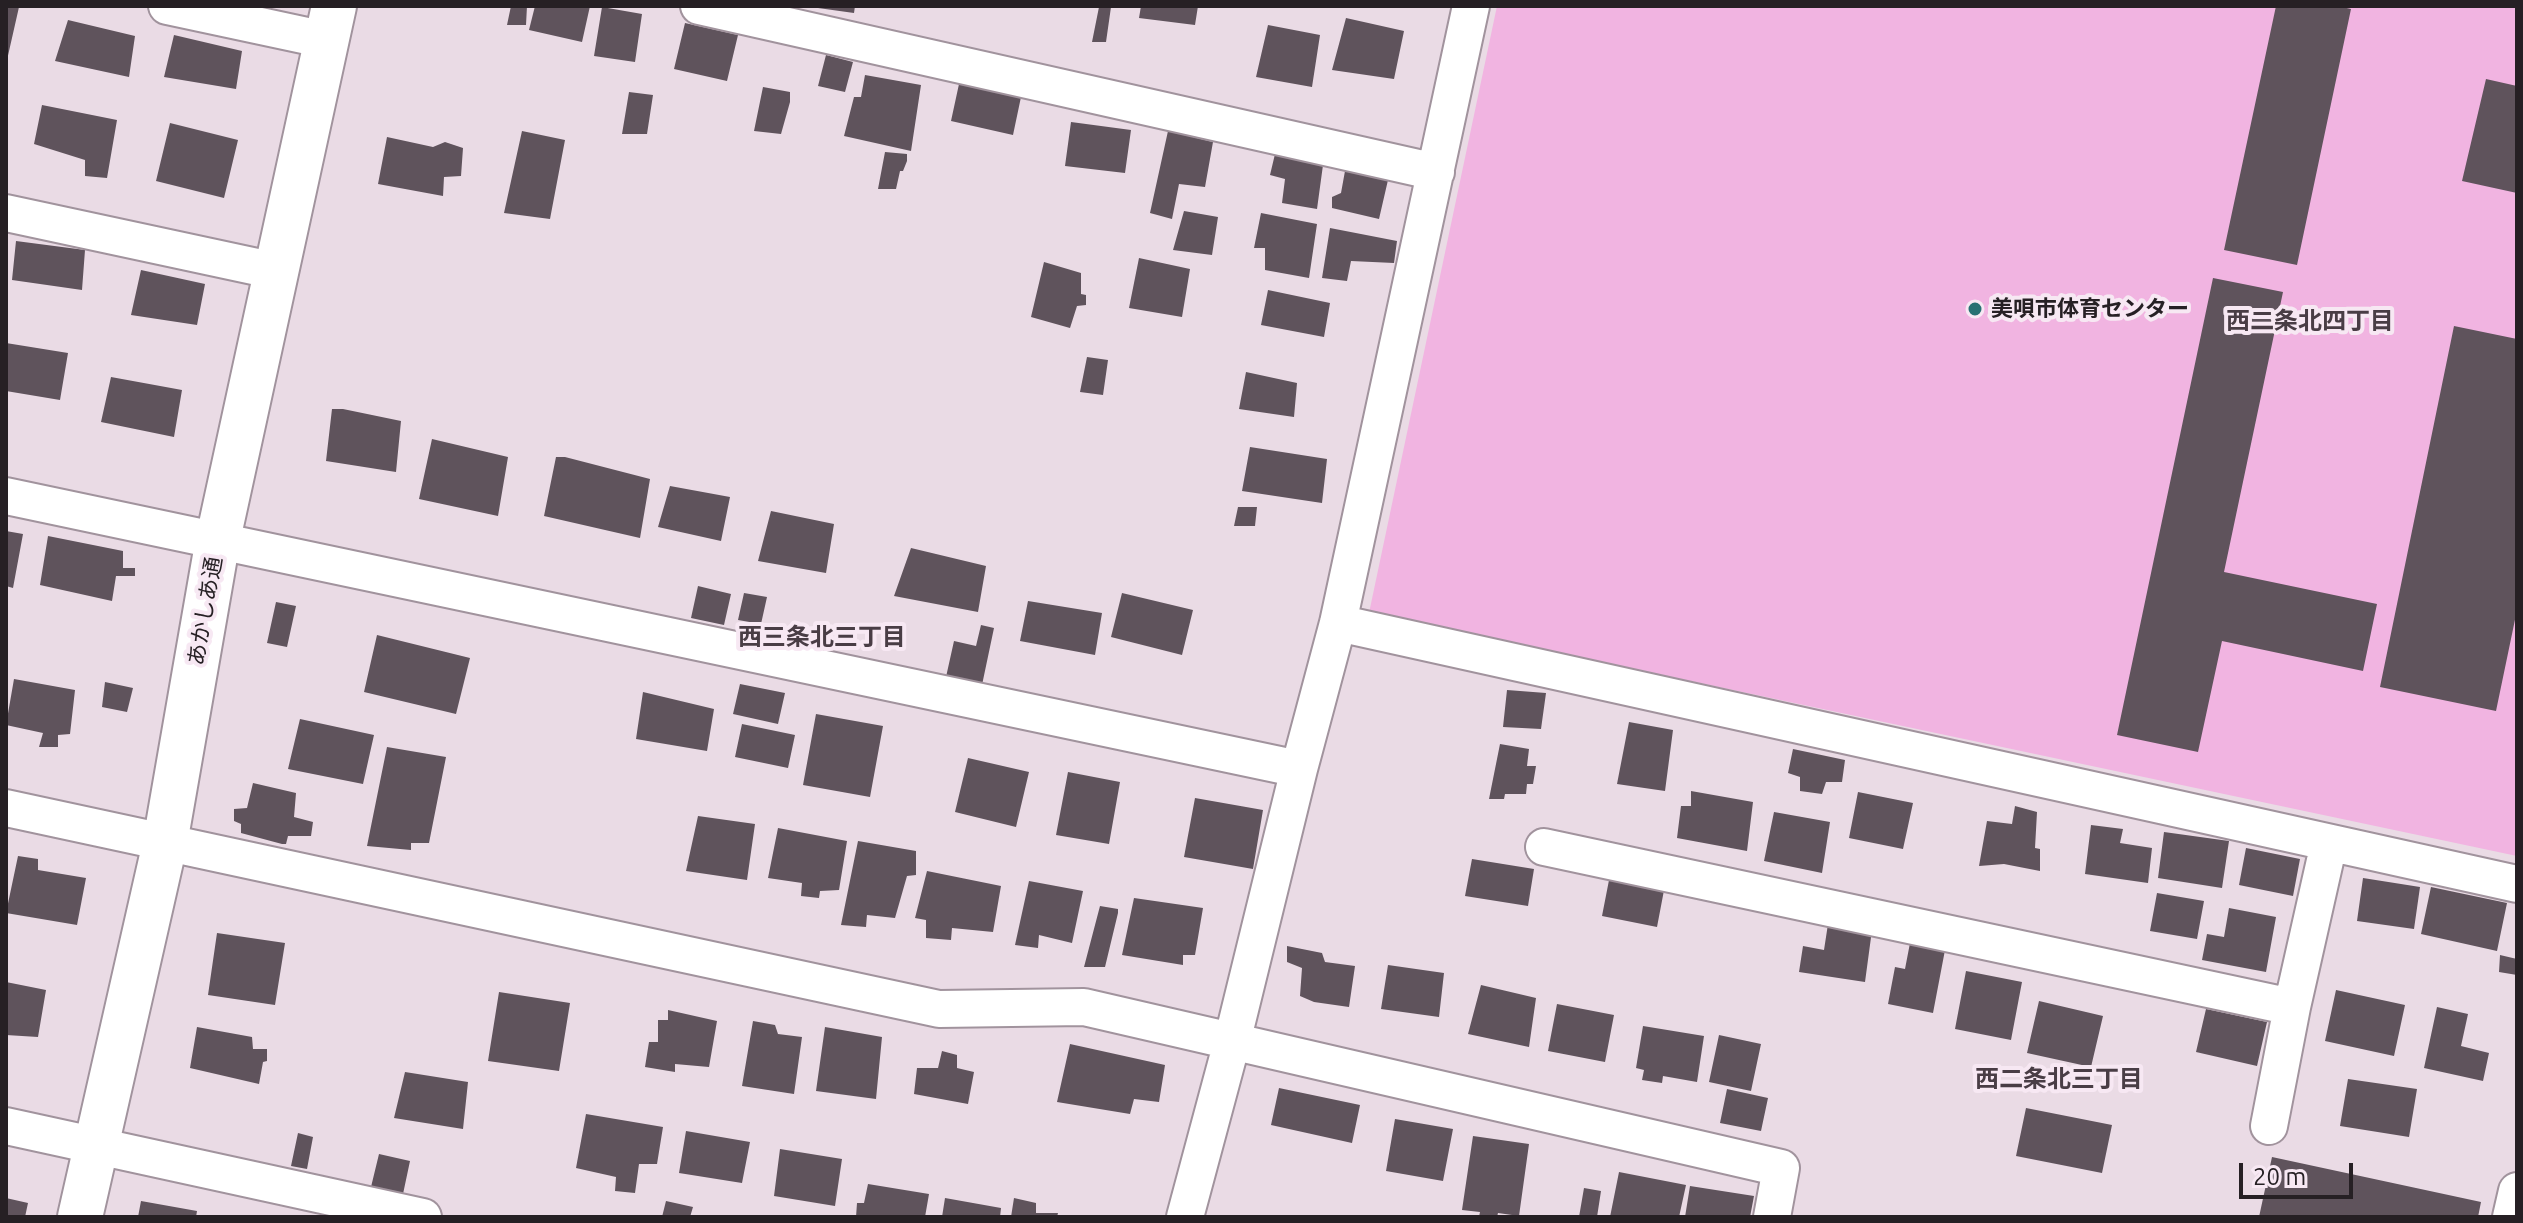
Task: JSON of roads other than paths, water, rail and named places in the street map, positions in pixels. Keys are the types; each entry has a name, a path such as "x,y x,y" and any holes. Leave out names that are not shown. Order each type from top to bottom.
{"street":[{"path":"167,6 330,23"},
{"path":"699,6 784,15 1436,172"},
{"path":"1196,1215 1232,1042 1338,623 1471,6"},
{"name":"あかしあ通","path":"80,1217 165,843 218,539 330,23"},
{"path":"6,213 276,271"},
{"path":"6,496 1299,769"},
{"path":"1338,623 2517,884"},
{"path":"6,808 939,1009 1084,1007 1781,1168 1772,1217"},
{"path":"2269,1126 2329,843"},
{"path":"1544,847 2292,1007"},
{"path":"6,1126 423,1217"},
{"path":"2511,1217 2517,1191"}],"place":[{"name":"美唄市体育センター","path":"1975,309"}],"district":[{"name":"西二条北四丁目","path":"2310,321"},
{"name":"西三条北三丁目","path":"822,637"},
{"name":"西二条北三丁目","path":"2059,1079"}]}
